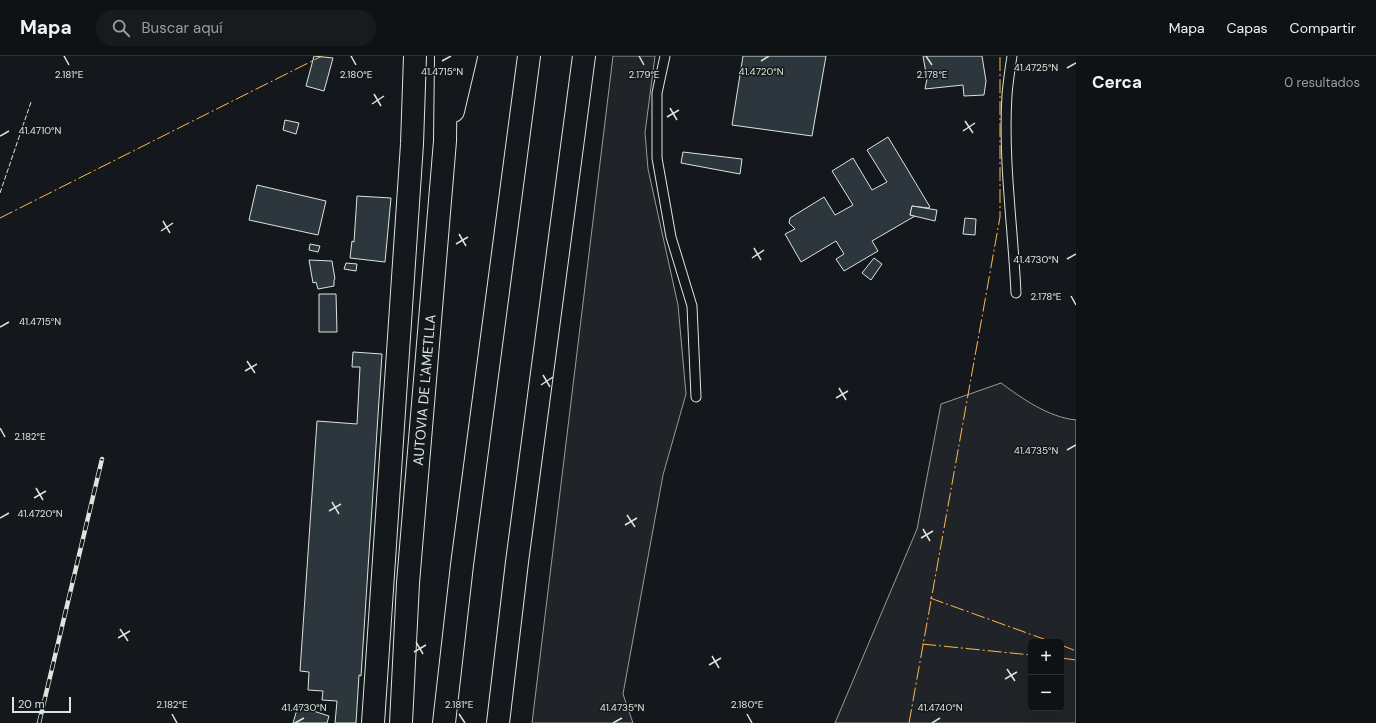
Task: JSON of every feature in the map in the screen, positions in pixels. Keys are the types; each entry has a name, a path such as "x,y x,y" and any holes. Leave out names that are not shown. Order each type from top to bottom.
{"highway":[{"name":"AUTOVIA DE L'AMETLLA","path":"372,723 411,152 415,56"},
{"name":"AUTOVIA DE L'AMETLLA","path":"401,723 408,583 445,141 446,56"},
{"path":"445,141 466,56"},
{"path":"444,723 463,557 529,56"},
{"path":"498,723 517,562 584,56"}],"lane":[{"path":"665,56 658,93 656,158 671,237 692,306 696,397"},
{"path":"1012,56 1007,95 1006,161 1013,231 1016,293"}],"shaded area":[{"path":"613,56 655,56 645,133 648,169 678,305 686,394 663,475 623,694 633,723 532,723"},
{"path":"1001,383 1027,401 1046,411 1076,420 1076,723 835,723 917,529 941,404"}],"building":[{"path":"314,56 333,58 324,91 306,86"},
{"path":"743,56 826,56 812,136 732,125"},
{"path":"923,56 982,56 986,81 984,95 964,96 963,85 925,89 927,79"},
{"path":"285,120 299,123 296,134 283,130"},
{"path":"888,137 930,207 912,206 910,215 915,216 872,241 878,251 844,271 836,259 844,254 836,241 801,262 785,234 795,229 789,223 790,218 824,197 835,215 853,205 832,171 853,158 872,190 887,182 867,150"},
{"path":"683,152 742,159 740,174 681,163"},
{"path":"257,185 326,201 318,235 249,220"},
{"path":"357,196 391,198 385,262 350,258 352,241 354,242"},
{"path":"912,206 937,210 935,221 910,215"},
{"path":"965,218 976,219 975,235 963,234"},
{"path":"310,244 320,246 318,252 309,250"},
{"path":"874,258 882,264 871,280 862,273"},
{"path":"309,260 332,261 335,279 334,286 318,289 316,282 313,283"},
{"path":"346,263 357,264 356,271 344,269"},
{"path":"319,294 336,294 337,332 319,332"},
{"path":"353,352 382,354 361,676 359,675 356,723 335,723 337,701 322,700 323,691 308,690 309,672 300,671 317,421 357,424 360,367 352,367"},
{"path":"298,706 329,716 327,723 293,723"}],"railway":[{"path":"39,723 102,459"}],"fence":[{"path":"0,193 31,102"}],"power":[{"path":"0,218 322,56"},
{"path":"909,723 1000,217 1000,56"},
{"path":"930,598 1044,639"},
{"path":"922,644 1028,655"},
{"path":"1064,646 1076,651"},
{"path":"1064,658 1076,660"}]}
